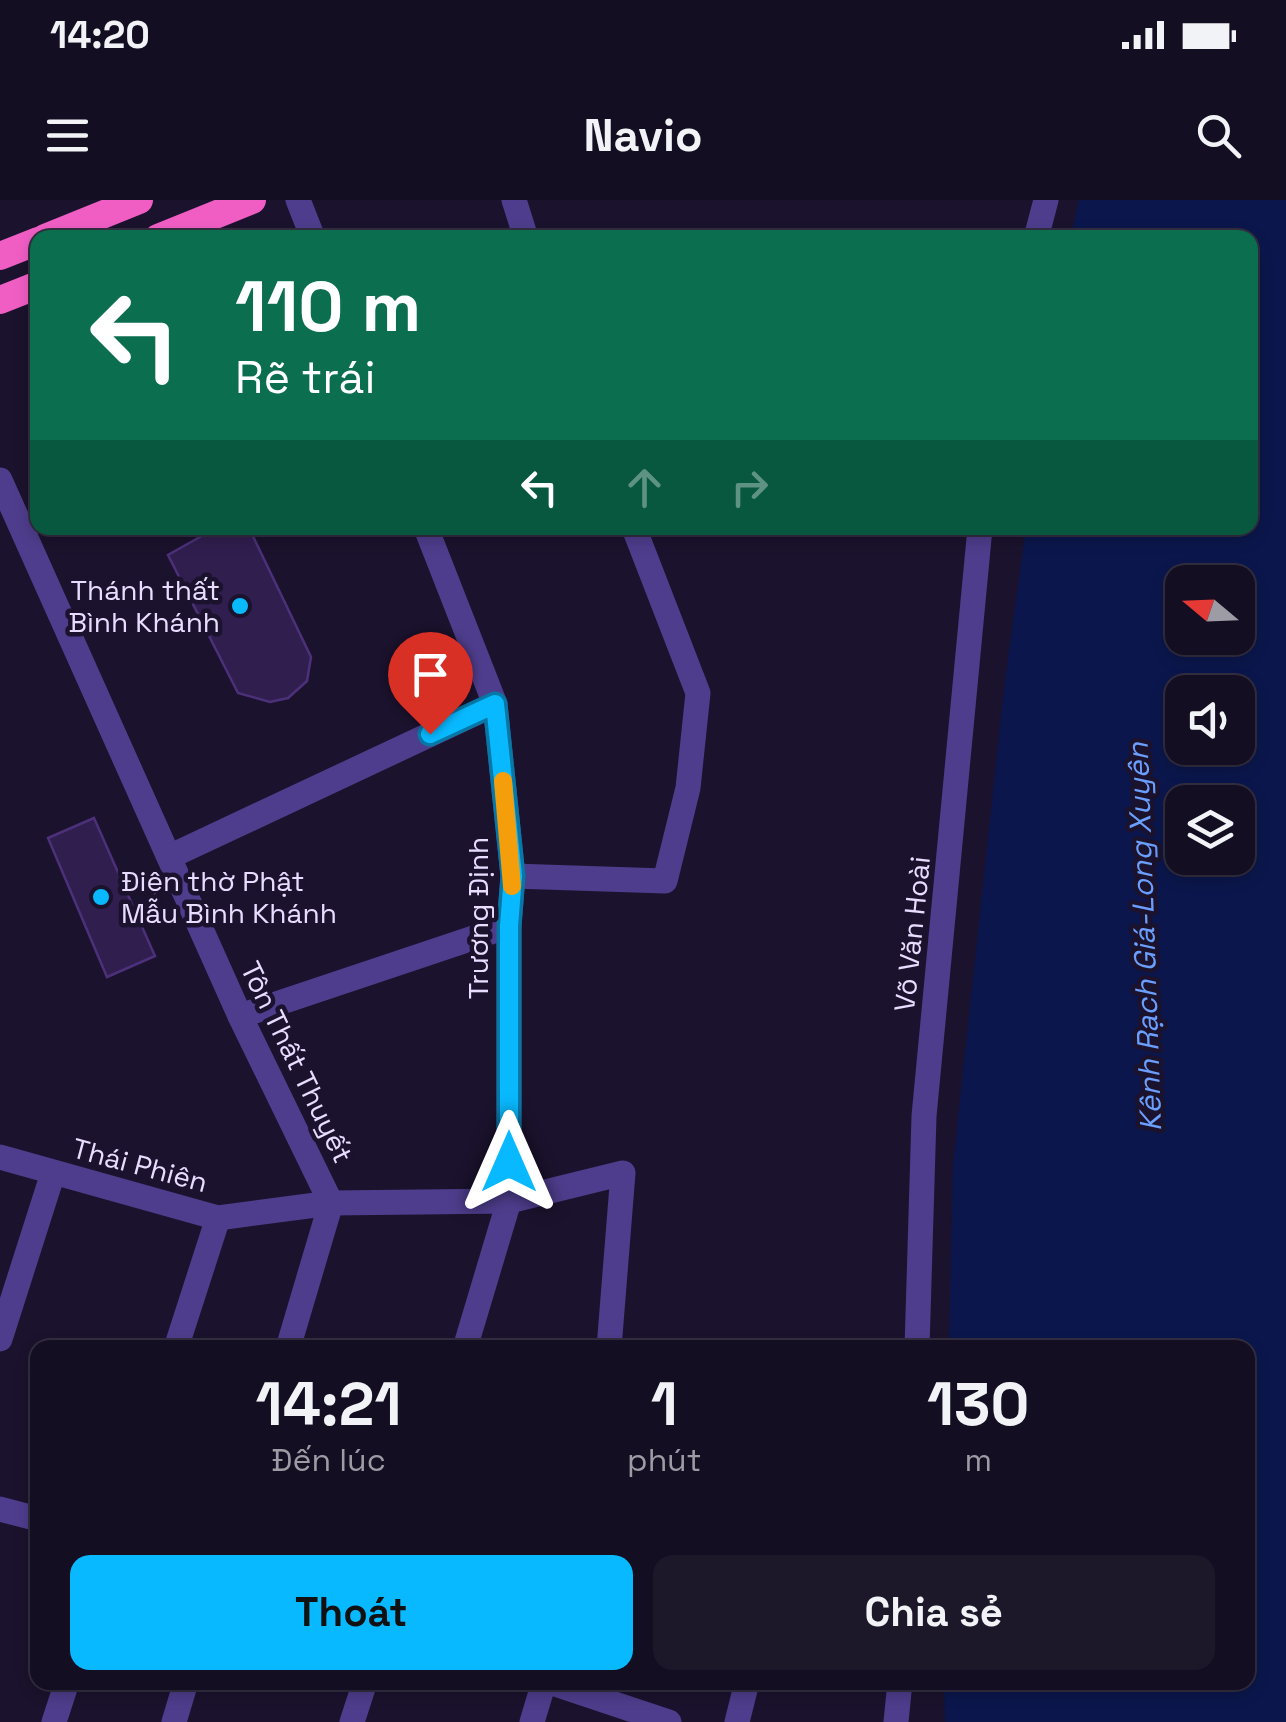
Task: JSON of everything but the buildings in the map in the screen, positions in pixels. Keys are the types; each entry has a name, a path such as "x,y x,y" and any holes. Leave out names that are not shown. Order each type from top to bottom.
{"highway":[{"path":"65,230 139,200"},
{"path":"178,230 252,200"},
{"path":"0,256 30,243"},
{"path":"0,300 30,289"}],"street":[{"path":"298,200 310,230"},
{"path":"514,200 523,230"},
{"path":"1038,230 1046,200"},
{"name":"Tôn Thất Thuyết","path":"0,480 240,1016 332,1203 290,1340"},
{"name":"Trương Định","path":"429,535 495,704 513,876 509,926 509,1201 467,1340"},
{"path":"513,876 665,881 688,788 698,693 637,535"},
{"name":"Võ Văn Hoài","path":"917,1340 924,1116 979,535"},
{"path":"169,856 495,704"},
{"path":"240,1016 509,926"},
{"name":"Thái Phiên","path":"0,1156 218,1218 332,1203 509,1201 622,1173 610,1340"},
{"path":"0,1339 53,1173"},
{"path":"179,1340 218,1218"},
{"path":"0,1508 30,1517"},
{"path":"54,1722 64,1690"},
{"path":"174,1722 184,1690"},
{"path":"352,1722 362,1690"},
{"path":"532,1722 543,1690"},
{"path":"571,1690 669,1722"},
{"path":"737,1722 744,1690"},
{"path":"896,1722 899,1690"}],"water":[{"name":"Kênh Rạch Giá-Long Xuyên","path":"1079,200 1286,200 1286,1722 945,1722 944,1690 1255,1690 1255,1340 949,1340 953,1165 1005,680 1025,535 1258,535 1258,230 1073,230"}],"slow traffic":[{"path":"503,781 512,886"}],"place":[{"name":"Thánh thất Bình Khánh","path":"240,606"},
{"name":"Điện thờ Phật Mẫu Bình Khánh","path":"101,897"}],"route":[{"path":"430,734 495,704 513,876 509,926 509,1162"}]}
